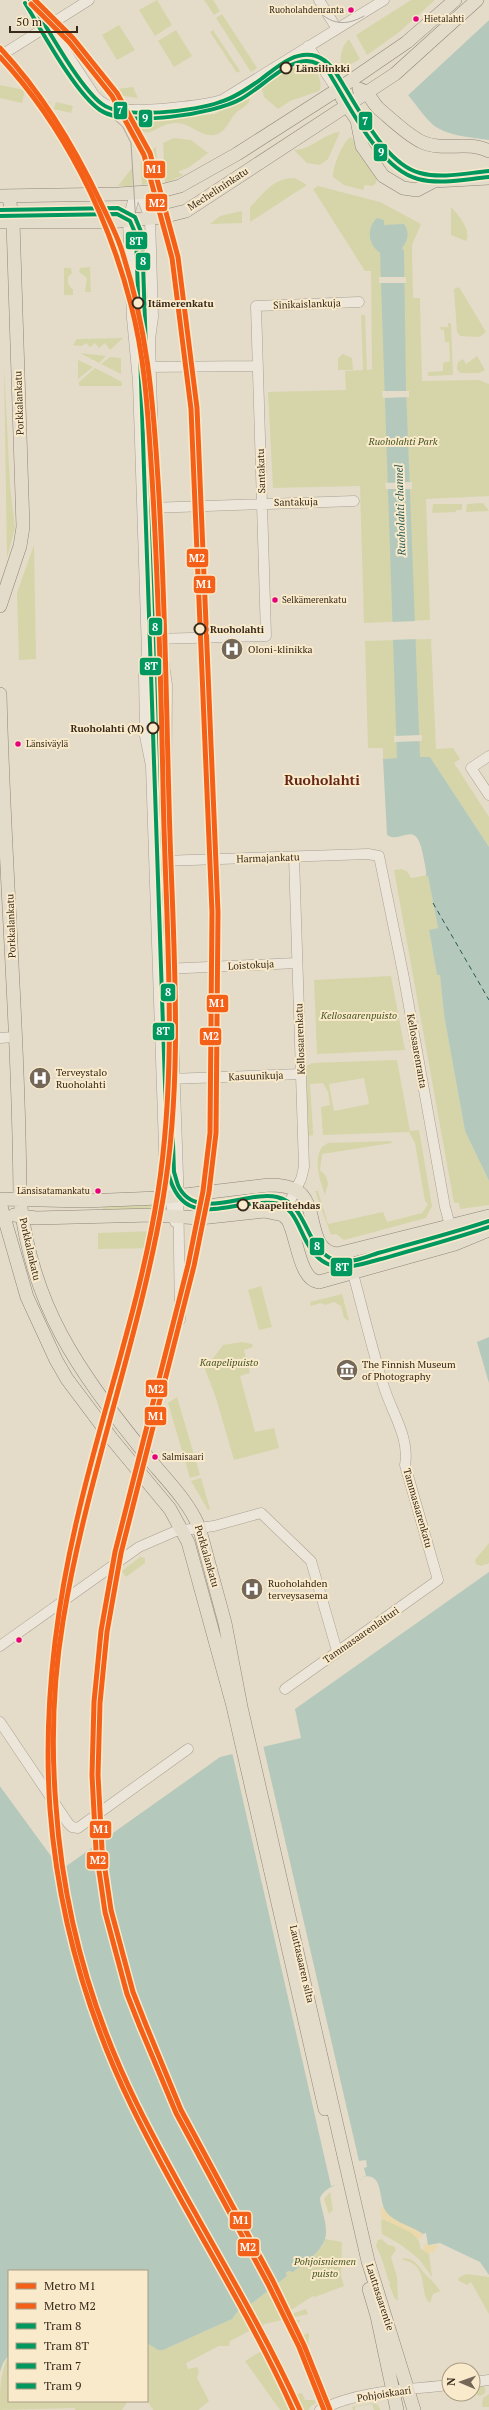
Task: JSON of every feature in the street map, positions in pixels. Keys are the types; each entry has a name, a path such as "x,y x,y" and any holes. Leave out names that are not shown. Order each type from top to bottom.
{"main road":[{"name":"Mechelininkatu","path":"0,222 59,223 128,220 150,218 186,211 367,92 408,63 477,0"},
{"name":"Mechelininkatu","path":"4,197 138,193 180,186 237,154 338,89 407,42 451,1"},
{"path":"489,151 473,145 441,145 423,142 377,107 367,92 354,87 338,89 346,106 357,120 362,146 383,176 397,185 420,190 434,181 489,178"},
{"name":"Porkkalankatu","path":"0,606 20,546 23,527 13,222 4,197"},
{"name":"Porkkalankatu","path":"0,694 5,832 10,888 20,1200 24,1236 39,1288 64,1341 80,1369 125,1428 193,1512 199,1527 225,1623 241,1706 247,1747"},
{"path":"0,852 5,832"},
{"path":"0,1199 96,1201 173,1196 269,1185 296,1190 306,1201 321,1246 333,1254 347,1252 448,1225 489,1216"},
{"path":"1,1210 36,1218 176,1220 264,1211 283,1216 292,1227 304,1270 315,1282 322,1282 454,1244 489,1230"},
{"name":"Porkkalankatu","path":"1,1210 27,1297 41,1331 67,1379 112,1439 170,1509 183,1530 191,1550 218,1650 247,1747"},
{"name":"Lauttasaaren silta","path":"247,1747 347,2183"},
{"name":"Lauttasaarentie","path":"347,2183 368,2261 414,2410"},
{"name":"Lauttasaarentie","path":"347,2183 397,2410"}],"street":[{"path":"32,0 94,95 106,104 129,110 215,102 228,97 384,0"},
{"path":"0,56 90,0"},
{"path":"319,1 337,29"},
{"path":"451,1 459,16"},
{"path":"308,46 338,89"},
{"path":"138,193 150,218 153,317 150,340 160,638 167,685 168,861 175,1079 173,1196 176,1220 180,1320"},
{"path":"138,193 128,220 137,368 147,639 143,682 145,736 151,766 165,1172 173,1196"},
{"name":"Sinikaislankuja","path":"256,306 359,302"},
{"name":"Santakatu","path":"160,638 266,636 256,306"},
{"path":"137,368 258,366"},
{"name":"Santakuja","path":"142,508 354,500"},
{"path":"147,639 160,638"},
{"path":"489,756 471,768 489,795"},
{"name":"Harmajankatu","path":"154,862 376,854 381,858"},
{"name":"Kellosaarenkatu","path":"283,1216 296,1190 304,1167 294,857"},
{"name":"Kellosaarenranta","path":"381,858 448,1225 454,1244"},
{"name":"Loistokuja","path":"157,969 297,963"},
{"path":"0,1038 14,1038"},
{"name":"Kasuunikuja","path":"162,1075 175,1079 301,1074"},
{"name":"Tammasaarenkatu","path":"347,1252 384,1389 395,1411 404,1441 407,1454 405,1465 438,1580"},
{"path":"0,1646 139,1547 183,1530 261,1512 311,1561 337,1652"},
{"name":"Tammasaarenlaituri","path":"285,1690 438,1580"},
{"path":"0,1722 68,1823 78,1828 188,1749"},
{"name":"Pohjoiskaari","path":"320,2410 336,2403 393,2391 441,2386"}],"green space":[{"path":"157,0 172,25 155,36 139,10"},
{"path":"204,0 213,0 220,11 214,15"},
{"path":"411,0 435,0 398,33 367,55 356,35"},
{"path":"222,14 257,68 251,72 216,18"},
{"path":"119,25 135,50 117,60 102,35"},
{"path":"176,30 192,56 174,67 158,41"},
{"path":"213,30 240,71 237,73 210,32"},
{"path":"349,39 360,59 344,68 341,67 341,55 344,45"},
{"path":"301,58 313,67 319,77 319,91 290,101 278,109 264,97 261,85 295,64 295,59"},
{"path":"0,85 25,90 22,103 0,98"},
{"path":"133,87 138,98 109,94 117,89"},
{"path":"248,94 248,104 235,114 224,130 214,135 204,134 186,125 177,123 162,126 152,131 143,132 136,129 128,122 215,114"},
{"path":"34,99 50,102 49,108 33,104"},
{"path":"56,102 73,106 71,113 54,109"},
{"path":"340,132 328,159 320,165 307,163 294,150 312,145 334,133"},
{"path":"351,137 377,175 376,183 373,186 365,185 363,190 344,185 333,177 334,167 339,154 345,143"},
{"path":"174,138 191,140 208,153 188,168 179,171 179,173 184,175 165,183 163,143"},
{"path":"156,147 158,183 142,185 141,159"},
{"path":"132,168 133,186 118,186"},
{"path":"295,178 307,185 250,222 250,207 270,187 280,181"},
{"name":"Ruoholahti Park","path":"318,186 380,202 421,224 412,245 413,298 420,298 422,381 479,380 489,384 489,496 426,499 430,620 364,623 360,486 273,488 268,392 346,390 345,371 363,370 361,315 365,315 367,370 372,369 371,271 365,271 313,189"},
{"path":"451,207 466,228 466,241 451,235"},
{"path":"242,211 242,223 210,224 220,216"},
{"path":"90,267 91,292 85,292 87,278 79,272 80,268"},
{"path":"64,268 71,268 72,273 68,277 68,284 73,290 73,295 64,295"},
{"path":"459,287 486,332 480,337 460,336 457,332 454,289"},
{"path":"448,323 451,323 453,375 428,376 428,372 443,371 443,363 450,361 449,342 445,342 444,330 441,330 440,327 448,327"},
{"path":"123,338 110,350 105,343 99,348 95,343 90,347 86,343 82,346 73,345 77,339"},
{"path":"80,353 106,356 99,363"},
{"path":"343,354 352,358 353,370 338,370 338,358"},
{"path":"477,356 485,370 479,373 460,373 457,369 458,362 463,359 466,364"},
{"path":"110,357 121,358 121,374 101,364"},
{"path":"78,360 93,367 78,379"},
{"path":"4,365 10,485 15,528 7,558"},
{"path":"95,368 122,382 122,386 79,386 79,382"},
{"path":"483,503 489,511 466,512 467,504"},
{"path":"433,504 462,504 462,510 456,510 456,512 432,513"},
{"path":"34,545 36,659 19,660 17,593"},
{"path":"431,639 436,749 453,748 460,759 454,763 489,817 489,847 430,757 383,759 383,748 368,748 365,641"},
{"path":"401,869 407,871 411,878 428,875 438,928 429,930 437,975 440,974 444,1015 465,1131 489,1181 489,1205 460,1209 459,1203 454,1203 394,870"},
{"name":"Kellosaarenpuisto","path":"391,976 405,1050 317,1054 314,980"},
{"path":"397,1060 410,1131 419,1130 432,1206 426,1218 344,1240 336,1234 331,1235 315,1191 318,1191 328,1224 383,1212 387,1222 422,1213 428,1204 425,1201 415,1143 409,1132 323,1135 321,1107 330,1105 328,1092 323,1083 310,1084 313,1135 308,1136 306,1066 313,1063","holes":["364,1078 369,1104 334,1111 329,1084"]},
{"path":"391,1141 392,1143 322,1154 320,1170 326,1176 328,1184 325,1195 318,1171 319,1152 322,1147 328,1143"},
{"path":"155,1204 155,1209 103,1210 103,1206"},
{"path":"157,1231 157,1248 98,1249 98,1233"},
{"path":"261,1286 272,1327 259,1330 248,1290"},
{"path":"342,1294 349,1321 344,1318 341,1306 334,1302 325,1305 321,1303 311,1306 310,1302"},
{"name":"Kaapelipuisto","path":"242,1342 252,1344 253,1347 244,1350 250,1373 240,1376 255,1432 274,1428 279,1448 234,1460 216,1398 205,1369 223,1345"},
{"path":"177,1397 200,1475 190,1478 168,1403"},
{"path":"201,1478 210,1509 208,1510 191,1481"},
{"path":"489,1543 489,1563 481,1566 476,1564 475,1560"},
{"path":"140,1557 145,1558 145,1563 126,1577 122,1571"},
{"path":"330,2192 333,2210 329,2214 324,2199"},
{"path":"383,2219 407,2230 417,2238 420,2242 420,2248 429,2254 432,2277 418,2258 401,2245 382,2234 381,2221"},
{"name":"Pohjoisniemen puisto","path":"325,2239 342,2242 341,2276 344,2286 315,2297 313,2296 283,2315 282,2320 264,2324 261,2329 259,2326 230,2341 229,2346 219,2346 186,2363 188,2369 197,2367 199,2372 197,2378 209,2401 198,2410 153,2410 148,2402 148,2344 158,2350 163,2350 232,2319 238,2311 242,2311 287,2276 286,2272 291,2271 292,2273 322,2247"},
{"path":"382,2239 388,2245 394,2246 396,2250 391,2257 397,2277 398,2300 395,2299 389,2284 391,2283 389,2282 376,2246 378,2240"},
{"path":"403,2258 415,2262 440,2291 433,2294 430,2303 425,2294 421,2274 412,2263 403,2260"},
{"path":"466,2274 489,2277 489,2314 471,2282 467,2285 459,2281 458,2278"},
{"path":"306,2309 308,2314 295,2317 295,2320 300,2320 300,2322 295,2326 295,2334 290,2335 282,2320 291,2314"},
{"path":"298,2332 304,2335 309,2333 308,2349 311,2356 305,2353 305,2341"},
{"path":"273,2344 284,2375 282,2376 285,2378 292,2396 302,2393 305,2400 314,2400 316,2403 311,2406 309,2410 280,2410 245,2361"},
{"path":"8,2357 8,2402 127,2402 122,2410 76,2410 74,2408 0,2410 0,2388"},
{"path":"481,2385 485,2388 484,2394 481,2395"},
{"path":"489,2394 489,2407 483,2407 483,2398"},
{"path":"372,2403 378,2405 380,2410 374,2410 372,2404 355,2407 355,2410 353,2410 352,2407"}],"sand":[{"path":"384,2206 393,2217 423,2234 418,2240 412,2233 381,2218 381,2208"},
{"path":"426,2242 428,2245 438,2245 434,2251 429,2254 423,2250"}],"water":[{"path":"489,20 489,140 458,135 436,127 427,119 408,95"},
{"name":"Ruoholahti channel","path":"377,218 384,220 384,225 404,224 408,233 406,242 402,248 404,251 406,387 420,757 430,757 489,847 489,1181 465,1131 444,1015 440,975 437,975 429,930 438,928 420,844 416,837 412,835 408,834 392,837 387,835 383,759 397,758 380,253 373,245 370,236 371,227"},
{"path":"489,1337 489,1383 477,1342"},
{"path":"489,1572 489,2275 480,2262 440,2243 428,2245 426,2233 423,2234 392,2218 385,2210 377,2182 374,2178 369,2176 362,2177 363,2179 333,2186 323,2193 320,2198 326,2227 325,2238 323,2244 314,2255 292,2273 291,2271 286,2272 287,2276 242,2311 238,2311 232,2319 163,2350 158,2350 148,2344 148,2270 8,2270 8,2356 3,2363 0,2372 0,1786 57,1864 65,1867 220,1757 301,1738 295,1709"}],"pier":[{"path":"489,18 489,20 406,97 407,94"},
{"path":"379,277 406,277 406,283 379,283"},
{"path":"382,391 409,391 409,397 383,398"},
{"path":"412,482 412,489 386,489 385,483"},
{"path":"418,621 418,639 391,640 390,622"},
{"path":"422,735 422,741 394,742 394,736"},
{"path":"263,1745 359,2161 366,2160 367,2167 364,2168 366,2176 362,2177 363,2179 331,2186 232,1752"},
{"path":"209,1763 210,1764 64,1867 57,1864 0,1786 0,1784 58,1863 65,1865"}],"ferry route":[{"path":"433,903 489,1000"}],"tram line":[{"name":"7","path":"30,0 83,84 102,104 112,109 142,113 178,111 209,105 226,100 236,95 286,61 300,56 316,56 321,58 333,68 376,137 397,160 408,168 420,173 437,176 489,171"},
{"name":"9","path":"25,3 60,61 80,90 90,102 100,110 112,115 129,118 170,117 211,110 241,99 285,68 293,64 308,61 323,67 329,73 366,134 390,163 404,173 418,179 436,182 489,177"},
{"path":"316,9 332,21 344,23 364,16"},
{"path":"87,89 98,105 123,127 131,143 137,241"},
{"name":"8","path":"0,210 118,208 135,217 142,234 174,1172 179,1187 188,1198 199,1203 212,1204 266,1196 277,1197 288,1202 296,1210 313,1241 320,1250 328,1257 340,1261 359,1259 489,1221"},
{"name":"8T","path":"0,216 117,214 130,221 136,235 168,1172 175,1191 185,1203 197,1208 226,1208 258,1203 274,1203 281,1205 287,1208 292,1214 305,1240 315,1254 322,1261 330,1265 340,1267 350,1267 435,1244 489,1227"}],"metro line":[{"name":"M1","path":"35,0 73,38 117,93 150,153 178,257 197,408 218,912 216,1133 209,1192 194,1266 121,1553 107,1632 100,1703 98,1775 102,1849 111,1910 133,1992 146,2025 181,2110 273,2281 304,2345 330,2410"},
{"name":"M2","path":"31,4 69,42 112,96 144,155 172,258 191,409 212,912 210,1133 203,1191 188,1265 115,1552 101,1631 94,1702 92,1775 96,1850 105,1912 127,1994 140,2027 176,2113 268,2284 299,2347 324,2410"},
{"name":"M1","path":"0,48 44,102 69,141 91,182 114,231 130,277 143,335 151,391 158,480 164,601 175,1001 174,1100 170,1150 153,1252 85,1515 63,1621 55,1690 53,1737 54,1783 60,1845 65,1883 82,1959 106,2033 121,2069 157,2143 241,2294 300,2410"},
{"name":"M2","path":"0,57 23,84 64,142 96,205 110,238 121,271 136,326 148,412 158,592 169,989 168,1091 164,1141 158,1192 142,1274 78,1515 57,1624 48,1735 48,1772 54,1847 67,1923 77,1961 100,2034 115,2070 150,2144 255,2333 293,2410"}],"place":[{"name":"Ruoholahdenranta","path":"351,10"},
{"name":"Hietalahti","path":"416,19"},
{"name":"Länsilinkki","path":"286,68"},
{"name":"Itämerenkatu","path":"138,303"},
{"name":"Selkämerenkatu","path":"275,600"},
{"name":"Ruoholahti","path":"200,629"},
{"name":"Oloni-klinikka","path":"232,649"},
{"name":"Ruoholahti (M)","path":"153,728"},
{"name":"Länsiväylä","path":"18,744"},
{"name":"Terveystalo Ruoholahti","path":"40,1078"},
{"name":"Länsisatamankatu","path":"98,1191"},
{"name":"Kaapelitehdas","path":"243,1205"},
{"name":"The Finnish Museum of Photography","path":"347,1370"},
{"name":"Salmisaari","path":"155,1457"},
{"name":"Ruoholahden terveysasema","path":"252,1589"}],"district":[{"name":"Ruoholahti","path":"322,779"}]}
